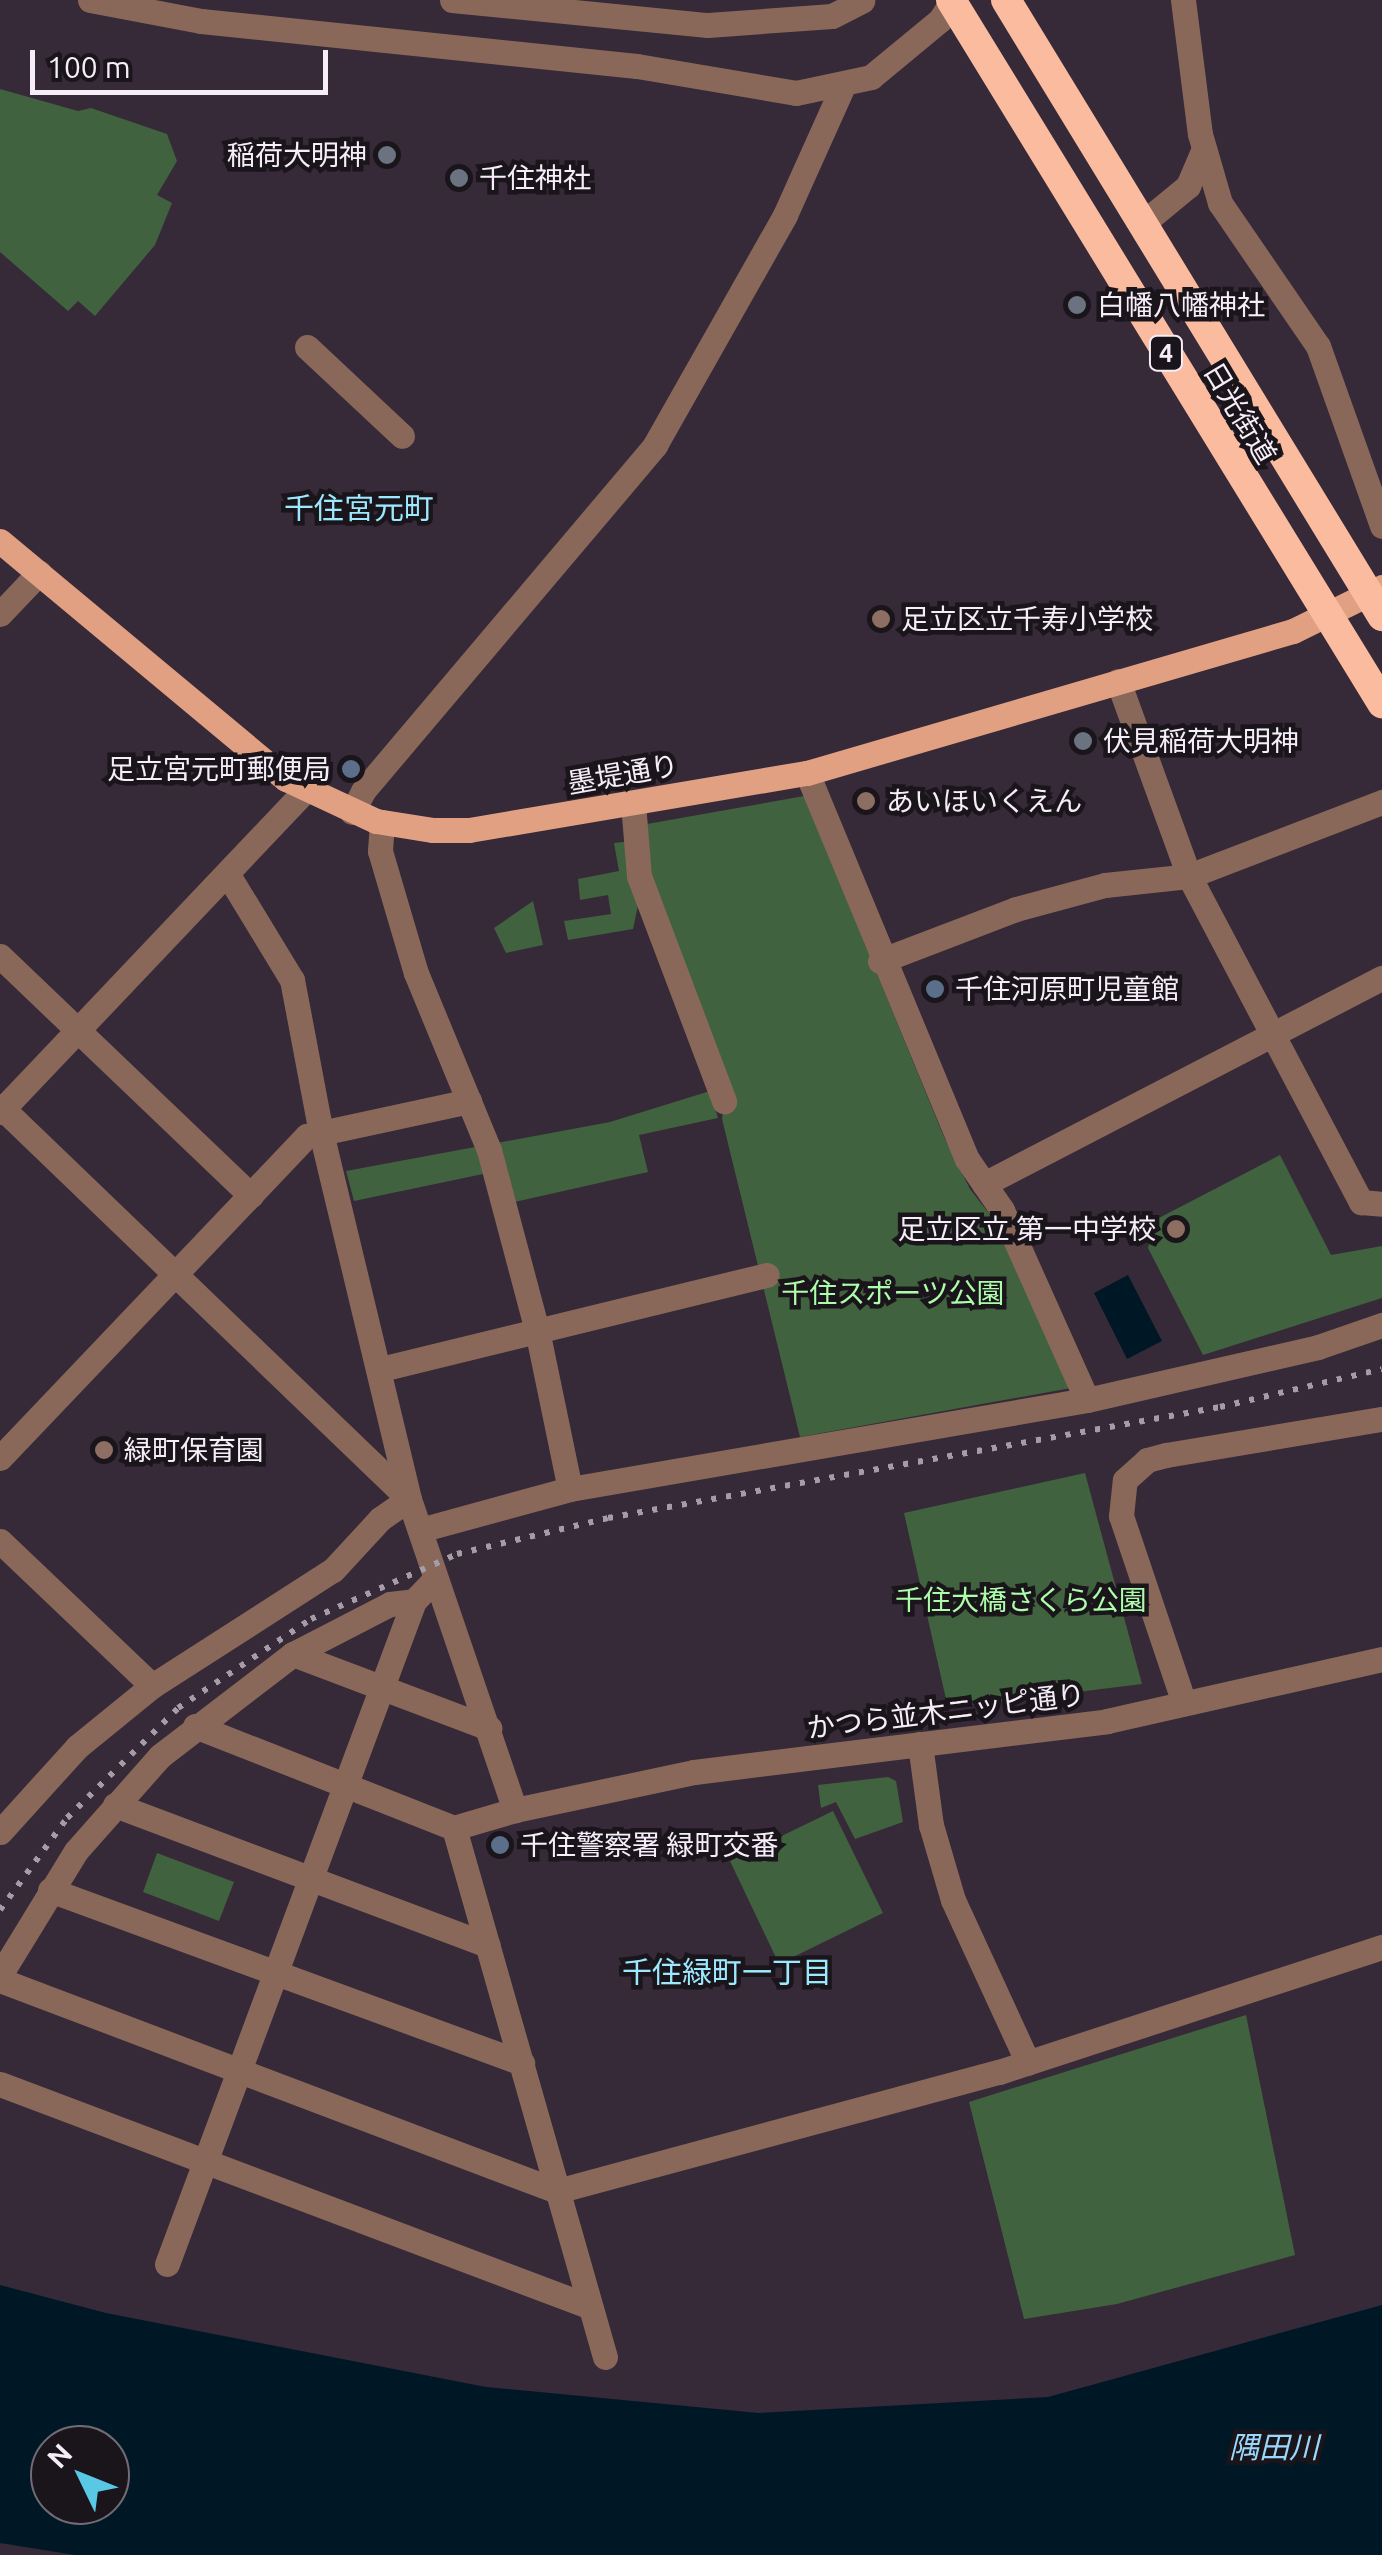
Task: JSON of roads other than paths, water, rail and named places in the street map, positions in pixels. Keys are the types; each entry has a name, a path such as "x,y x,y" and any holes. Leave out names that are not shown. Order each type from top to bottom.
{"highway":[{"name":"日光街道","path":"1006,0 1378,604"},
{"name":"日光街道","path":"952,1 1382,702"}],"main road":[{"name":"墨堤通り","path":"0,541 306,791 382,822 469,830 807,773 1378,604"}],"street":[{"path":"90,0 201,21 637,66 796,94 842,88 872,77 940,20 952,1"},
{"path":"452,0 708,26 832,16 862,1"},
{"path":"1184,0 1204,150 1220,203 1318,346 1382,526"},
{"path":"352,812 364,791 655,445 785,215 842,88"},
{"path":"1142,224 1188,186 1204,150"},
{"path":"1188,186 1220,203"},
{"path":"306,347 402,436"},
{"path":"0,614 38,574"},
{"path":"1118,681 1188,876 1361,1202 1382,1204"},
{"path":"807,773 880,961 967,1159 984,1184 1088,1400"},
{"path":"306,791 1,1109 410,1499"},
{"path":"880,961 1016,909 1106,885 1188,876 1382,802"},
{"path":"633,803 639,876 724,1101"},
{"path":"382,822 380,851 416,973 469,1101 537,1330 570,1488"},
{"path":"228,874 292,980 321,1133 432,1581 451,1607 515,1810"},
{"path":"0,956 251,1196"},
{"path":"984,1184 1382,978"},
{"path":"0,1458 308,1136 469,1101"},
{"path":"381,1369 766,1276"},
{"path":"420,1530 570,1488 1088,1400 1318,1347 1382,1324"},
{"path":"1184,1703 1121,1516 1124,1480 1148,1460 1166,1455 1382,1420"},
{"path":"4,1818 152,1686 333,1570 380,1519 410,1499"},
{"path":"0,1541 152,1686"},
{"path":"167,2264 414,1601 432,1581"},
{"path":"414,1601 390,1604 293,1654 195,1726 115,1805 50,1890 0,1978 557,2190 1028,2063 1382,1947"},
{"path":"293,1654 489,1728"},
{"name":"かつら並木ニッピ通り","path":"454,1828 515,1810 694,1772 1107,1721 1382,1659"},
{"path":"195,1726 346,1782 454,1828 605,2357"},
{"path":"920,1744 930,1825 953,1900 1028,2063"},
{"path":"115,1805 488,1945"},
{"path":"50,1890 522,2063"},
{"path":"0,2084 588,2306"}],"water":[{"path":"1128,1275 1162,1341 1127,1359 1094,1293"},
{"name":"隅田川","path":"0,2285 106,2313 486,2387 759,2413 1048,2397 1382,2305 1382,2555 75,2555 0,2543"}],"railway":[{"path":"0,1910 67,1818 178,1708 311,1619 457,1554 608,1518 1220,1407 1382,1369"}],"place":[{"name":"稲荷大明神","path":"387,155"},
{"name":"千住神社","path":"459,178"},
{"name":"白幡八幡神社","path":"1077,305"},
{"name":"足立区立千寿小学校","path":"881,619"},
{"name":"伏見稲荷大明神","path":"1083,741"},
{"name":"足立宮元町郵便局","path":"351,769"},
{"name":"あいほいくえん","path":"866,801"},
{"name":"千住河原町児童館","path":"935,989"},
{"name":"足立区立 第一中学校","path":"1176,1229"},
{"name":"緑町保育園","path":"104,1450"},
{"name":"千住警察署 緑町交番","path":"500,1845"}],"district":[{"name":"千住宮元町","path":"359,508"},
{"name":"千住緑町一丁目","path":"727,1972"}],"park label":[{"name":"千住スポーツ公園","path":"893,1293"},
{"name":"千住大橋さくら公園","path":"1021,1600"}]}
